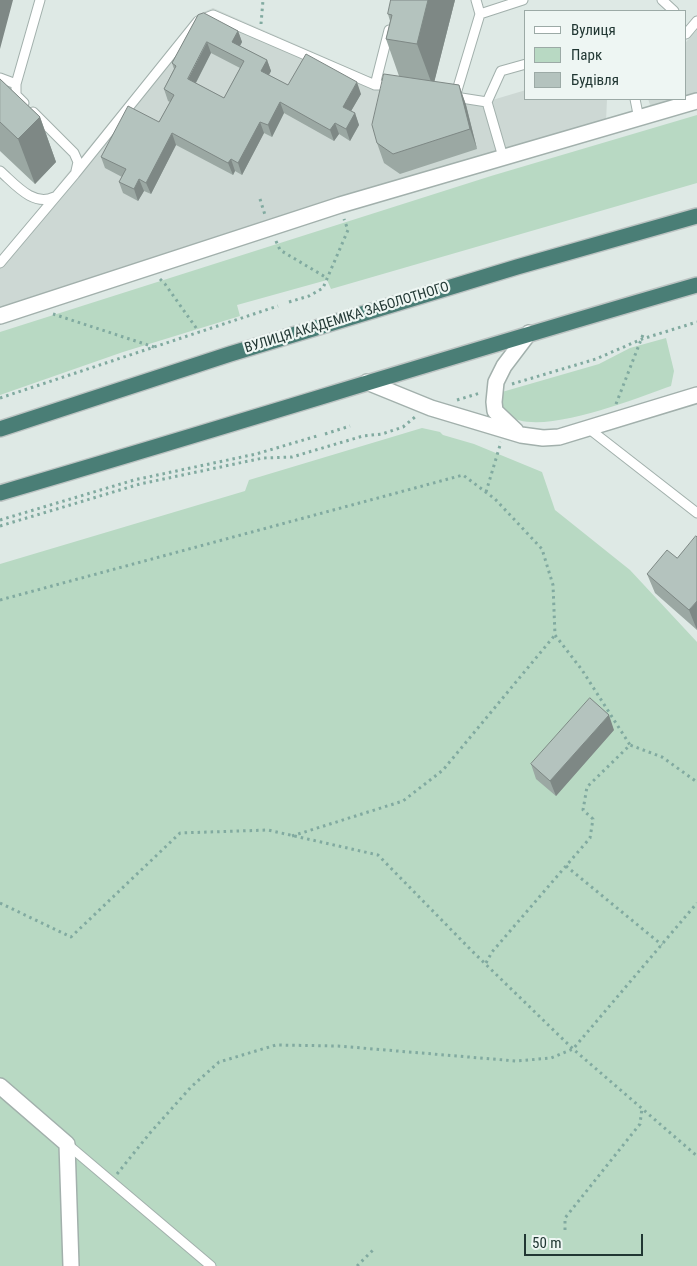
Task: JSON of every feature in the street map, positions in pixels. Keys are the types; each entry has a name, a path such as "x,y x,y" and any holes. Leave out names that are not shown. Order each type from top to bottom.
{"highway":[{"name":"ВУЛИЦЯ АКАДЕМІКА ЗАБОЛОТНОГО","path":"0,429 239,351 517,267 697,216"},
{"path":"0,493 529,333 697,285"}],"street":[{"path":"0,316 340,205 697,101"},
{"path":"521,435 509,426 495,411 495,389 496,382 504,366 529,333"},
{"path":"368,382 431,408 521,435 543,438 559,437 697,395"},
{"path":"0,1086 67,1144 71,1266"}],"lane":[{"path":"40,0 16,84 16,95 18,101 74,153 78,162 75,174"},
{"path":"476,0 480,14 451,96 487,102"},
{"path":"480,14 523,0"},
{"path":"662,0 673,10"},
{"path":"0,263 75,174 198,21 213,15 375,85 393,87"},
{"path":"375,85 392,19"},
{"path":"503,157 487,102 501,71 524,65"},
{"path":"0,78 16,84"},
{"path":"635,100 639,119"},
{"path":"0,171 32,198 46,200 57,195"},
{"path":"588,428 697,513"},
{"path":"67,1144 211,1266"}],"path":[{"path":"260,34 263,0"},
{"path":"260,199 280,250 327,278"},
{"path":"289,302 309,296 323,288 348,230 340,205"},
{"path":"147,267 165,284 199,332"},
{"path":"28,306 154,348"},
{"path":"0,398 278,306"},
{"path":"0,526 140,484 263,458 292,457 362,436 382,434 403,427 420,412 431,408 596,359 642,338 697,322"},
{"path":"610,421 644,332"},
{"path":"325,434 350,426"},
{"path":"486,492 504,430"},
{"path":"0,520 134,480 256,454 317,436"},
{"path":"0,600 463,474 495,499 542,549 553,585 555,635 582,670 630,745 662,756 697,782"},
{"path":"292,836 404,801 443,770 555,635"},
{"path":"485,964 492,952 590,838 593,819 584,810 587,786 630,745"},
{"path":"0,903 71,937 180,833 268,830 378,855 485,964 573,1049 697,1156"},
{"path":"566,866 662,945"},
{"path":"115,1183 114,1177 150,1133 191,1087 219,1062 276,1045 338,1046 516,1061 551,1058 573,1049 697,903"},
{"path":"565,1230 565,1218 640,1124 642,1108"},
{"path":"357,1266 374,1250"}],"shaded area":[{"path":"213,8 368,76 489,101 524,91 524,100 607,100 606,122 0,310 0,256 197,15"},
{"path":"697,30 697,96 687,99 687,41"},
{"path":"648,100 684,100 652,110"}],"green space":[{"path":"697,115 697,183 331,289 327,280 237,305 240,316 123,352 0,395 0,332 491,176"},
{"path":"666,338 674,371 671,386 612,407 563,419 540,422 521,421 507,414 504,409 502,392 599,364 630,348"},
{"path":"422,428 474,444 542,472 555,510 630,570 697,642 697,1266 0,1266 0,564 245,491 249,480"}],"building":[{"path":"391,0 428,0 417,44 386,39 392,15 388,14"},
{"path":"204,13 238,31 232,42 267,60 261,71 288,85 306,54 357,82 343,107 355,113 346,129 335,123 330,130 280,102 268,125 260,122 238,163 231,159 228,163 172,133 146,183 139,179 134,189 119,182 126,169 101,157 128,106 159,122 174,95 164,89 176,66 172,63 198,15","holes":["207,42 244,61 224,98 188,79"]},
{"path":"384,74 459,85 470,129 393,154 377,143 372,125"},
{"path":"0,79 40,117 18,139 0,122"},
{"path":"696,536 697,601 689,610 647,574 667,550 677,558"},
{"path":"590,698 609,715 550,781 531,764"}]}
